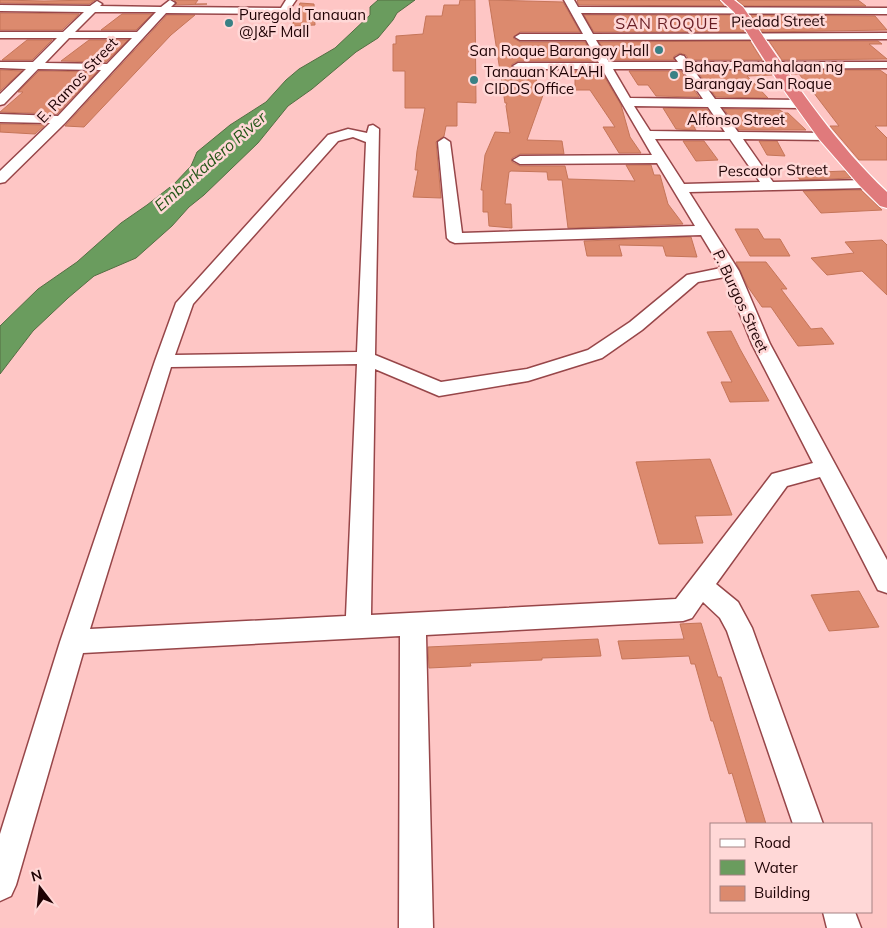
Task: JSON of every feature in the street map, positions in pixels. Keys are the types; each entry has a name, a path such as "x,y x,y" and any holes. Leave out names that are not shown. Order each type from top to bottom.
{"highway":[{"path":"727,0 739,10 774,65 826,136 867,184 887,202"}],"street":[{"path":"3,20 31,0"},
{"path":"0,101 101,0"},
{"name":"E. Ramos Street","path":"0,179 61,120 173,0"},
{"path":"0,8 284,11 291,0"},
{"path":"806,0 861,50 883,65"},
{"path":"572,5 644,5 739,10 887,11"},
{"name":"P. Burgos Street","path":"572,5 626,102 731,271 761,344 887,583"},
{"path":"644,5 770,187"},
{"path":"0,35 140,35"},
{"name":"Piedad Street","path":"520,37 887,36"},
{"path":"0,65 111,67"},
{"path":"518,66 883,65"},
{"path":"626,102 801,104"},
{"path":"0,118 61,120"},
{"path":"0,885 73,642 164,360 185,303 333,138 340,134 351,132 373,135 358,627"},
{"name":"Alfonso Street","path":"647,135 826,136"},
{"path":"444,142 455,238 706,230"},
{"path":"520,160 661,159"},
{"path":"0,166 15,166"},
{"name":"Pescador Street","path":"680,188 867,184"},
{"path":"164,360 367,358 439,389 528,375 595,354 636,326 693,278 731,271"},
{"path":"73,642 684,610 703,587 780,480 826,467"},
{"path":"703,587 729,610 739,628 808,823"},
{"path":"413,624 416,928"},
{"path":"839,913 844,928"}],"water":[{"name":"Embarkadero River","path":"378,0 415,0 397,13 378,38 356,52 312,89 288,106 258,143 136,258 94,276 68,298 33,331 0,374 0,326 38,289 77,262 121,223 174,184 191,166 197,152 230,125 266,102 299,69 335,48 370,15 370,7"}],"building":[{"path":"0,0 95,0 89,4 0,3"},
{"path":"174,0 198,0 195,4 207,4 175,5 177,3"},
{"path":"460,0 475,0 476,103 457,102 457,126 446,126 444,136 436,142 441,198 413,197 418,170 415,170 417,151 425,108 405,108 405,71 393,71 393,44 396,44 396,36 423,34 426,16 442,16 444,5 459,5"},
{"path":"489,0 563,2 580,32 520,32 513,38 520,42 585,42 596,61 518,61 512,64 512,68 518,71 537,71 535,95 543,95 527,140 562,141 564,154 520,154 512,158 512,162 520,166 565,166 568,179 635,181 626,165 651,165 654,175 660,175 668,204 683,224 568,228 562,180 548,180 547,172 511,171 509,172 505,204 511,204 512,228 489,226 488,212 483,212 483,190 481,190 485,155 495,132 510,133 507,103 505,103"},
{"path":"578,0 719,0 724,6 579,5"},
{"path":"737,0 858,0 866,6 744,6"},
{"path":"300,3 314,4 315,25 292,26"},
{"path":"0,13 79,14 62,30 0,30"},
{"path":"122,14 152,14 136,30 101,30"},
{"path":"167,15 195,15 171,35 84,127 65,126"},
{"path":"584,15 734,15 744,32 594,32"},
{"path":"751,15 875,16 887,30 762,32"},
{"path":"27,40 52,40 32,60 2,60"},
{"path":"89,40 128,40 106,62 61,61"},
{"path":"750,41 762,60 689,60 686,55 680,53 674,56 674,60 610,60 599,42"},
{"path":"769,41 878,41 882,44 869,44 887,59 782,60"},
{"path":"0,70 22,71 0,91"},
{"path":"769,70 772,75 747,76 768,98 716,97 697,71"},
{"path":"789,70 880,70 887,75 887,126 875,126 887,138 887,160 859,160 830,126 839,126 807,84 799,74 791,74"},
{"path":"39,71 97,72 57,114 0,112 23,92 18,92"},
{"path":"575,71 601,71 621,105 630,137 641,153 619,153 603,127 615,127 590,90 575,90"},
{"path":"629,71 681,71 699,97 656,96 648,85 638,85"},
{"path":"663,108 707,109 718,126 694,127 696,130 676,129"},
{"path":"724,109 780,110 788,113 806,130 739,130"},
{"path":"0,124 45,125 35,134 0,132"},
{"path":"683,141 704,141 718,160 696,161"},
{"path":"759,141 777,141 785,156 767,155"},
{"path":"845,171 851,178 800,180 795,173"},
{"path":"861,190 882,210 821,213 803,191"},
{"path":"735,229 758,229 764,239 780,239 790,256 750,256"},
{"path":"691,237 697,257 666,256 663,246 619,245 622,256 587,256 584,241"},
{"path":"882,240 887,245 887,295 862,271 827,275 811,258 854,253 845,242"},
{"path":"736,262 766,262 787,289 781,289 811,329 822,328 834,344 798,346 771,307 762,307 748,287"},
{"path":"731,331 769,401 730,402 721,382 732,382 707,332"},
{"path":"710,459 732,515 695,516 703,543 659,544 636,462"},
{"path":"859,591 879,627 829,631 811,595"},
{"path":"701,623 718,677 721,677 766,823 747,823 732,773 729,774 713,721 711,721 695,664 691,664 689,656 622,659 618,641 684,639 680,624"},
{"path":"598,639 601,656 470,663 471,666 429,668 428,647"}],"place":[{"name":"Puregold Tanauan @J&F Mall","path":"229,23"},
{"name":"San Roque Barangay Hall","path":"659,50"},
{"name":"Bahay Pamahalaan ng Barangay San Roque","path":"674,75"},
{"name":"Tanauan KALAHI CIDDS Office","path":"474,80"}],"district":[{"name":"SAN ROQUE","path":"667,23"}]}
